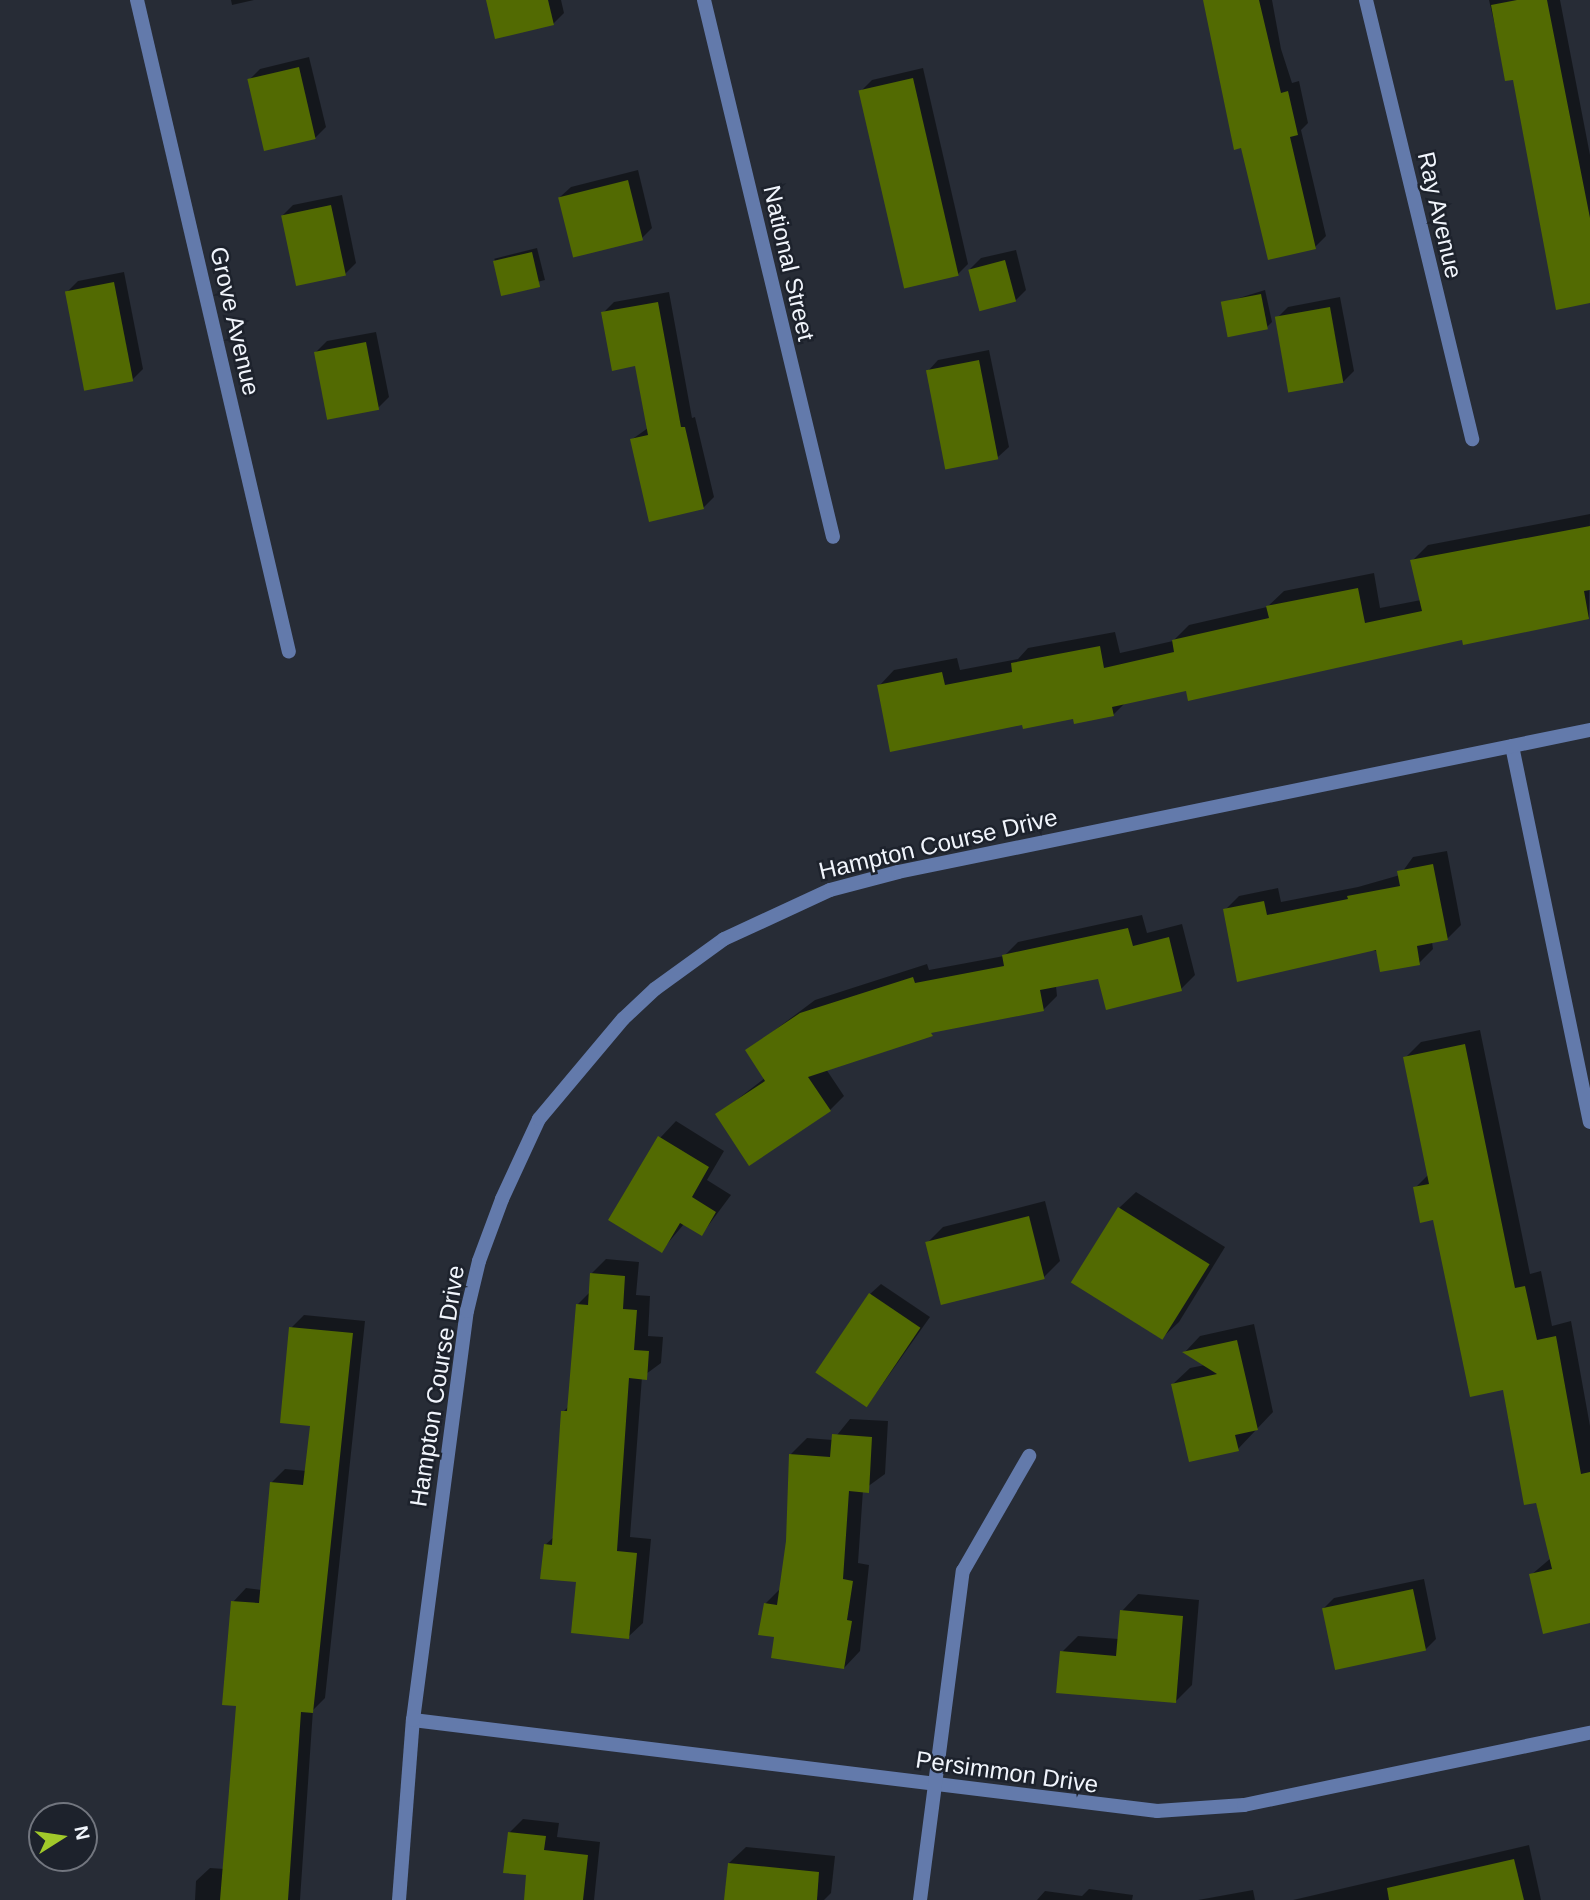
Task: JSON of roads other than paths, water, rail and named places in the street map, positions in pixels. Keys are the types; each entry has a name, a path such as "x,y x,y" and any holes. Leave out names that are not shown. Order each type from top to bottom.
{"street":[{"name":"Grove Avenue","path":"137,0 289,652"},
{"name":"National Street","path":"704,0 833,537"},
{"name":"Ray Avenue","path":"1366,0 1472,439"},
{"name":"Hampton Course Drive","path":"399,1900 413,1720 467,1311 479,1261 502,1199 539,1119 592,1052 654,989 724,939 830,890 898,872 1590,730"},
{"path":"1512,746 1590,1122"},
{"path":"920,1900 963,1571 1029,1456"},
{"name":"Persimmon Drive","path":"413,1720 842,1775 935,1783 1111,1809 1196,1810 1244,1805 1590,1733"}]}
